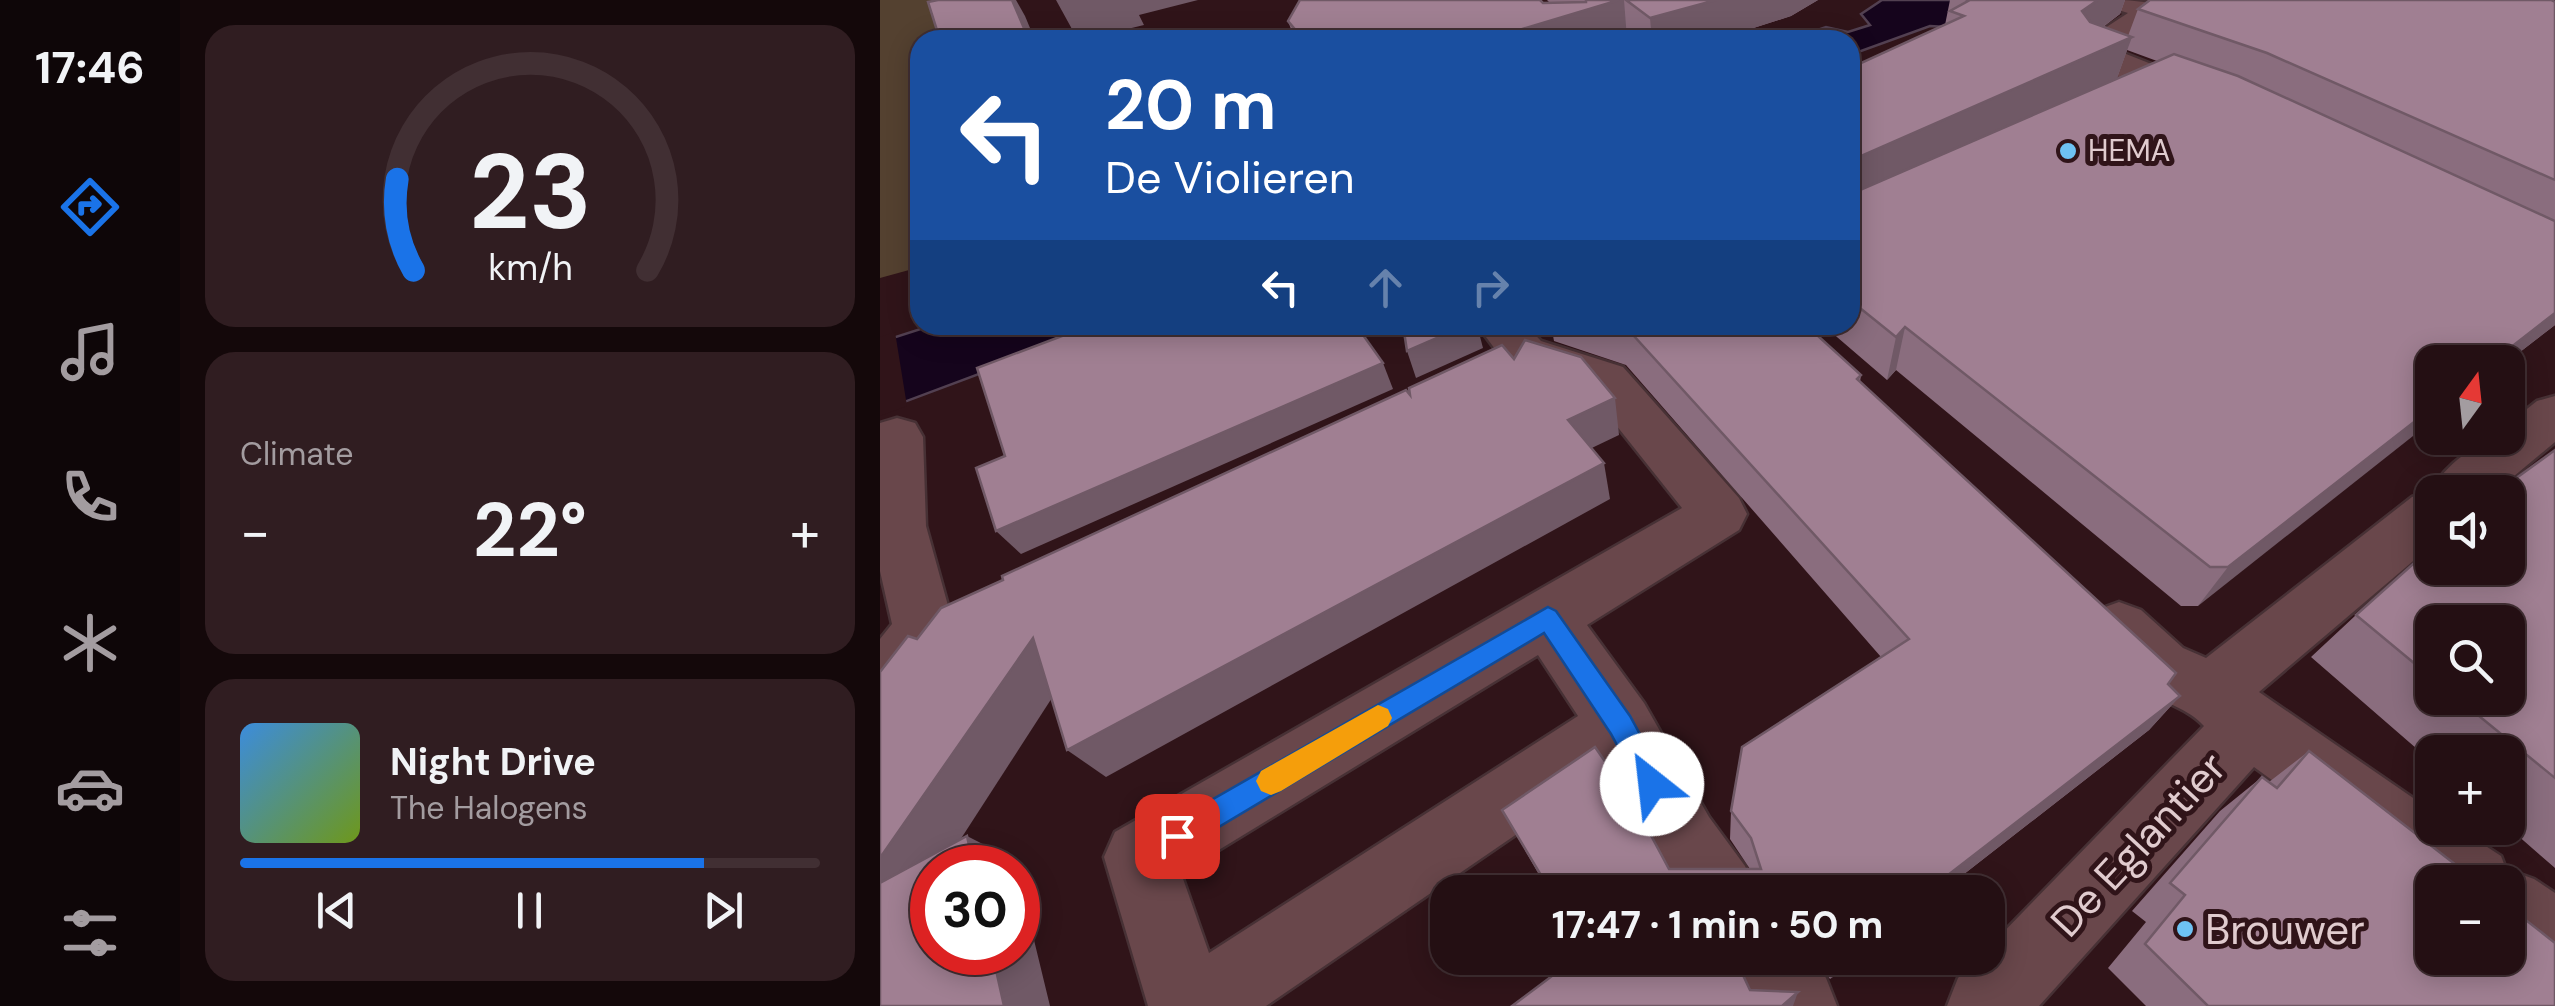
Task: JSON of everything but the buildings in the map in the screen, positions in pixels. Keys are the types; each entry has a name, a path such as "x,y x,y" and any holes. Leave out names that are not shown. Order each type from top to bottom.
{"street":[{"path":"2120,0 2153,11"},
{"path":"2110,100 2172,84 2091,52 2153,11 2185,0"},
{"path":"1187,1006 1140,857 1719,514 1606,379 1508,342"},
{"path":"2479,475 2555,414"},
{"path":"880,686 948,620 898,526 897,437"},
{"name":"De Eglantier","path":"1986,1006 2230,708 2415,529"},
{"name":"De Eglantier","path":"2075,588 2161,668 2230,708 2451,865"},
{"path":"1548,618 1620,725 1684,842 1708,875"},
{"path":"1198,1006 1620,725"},
{"path":"2525,917 2555,938"},
{"path":"1776,975 1798,1006"}],"shaded area":[{"path":"880,0 967,0 965,30 910,30 910,270 880,278"},
{"path":"1882,0 2002,0 1948,27 1930,26 1860,51 1860,30 1854,30 1870,25 1861,14"},
{"path":"910,332 1083,335 880,411 880,342"}],"pier":[{"path":"895,332 907,406 880,416 880,337"}],"slow traffic":[{"path":"1271,781 1378,718"}],"place":[{"name":"HEMA","path":"2068,151"},
{"name":"Brouwer","path":"2185,929"}],"route":[{"path":"1177,836 1548,618 1620,725 1652,784"}]}
